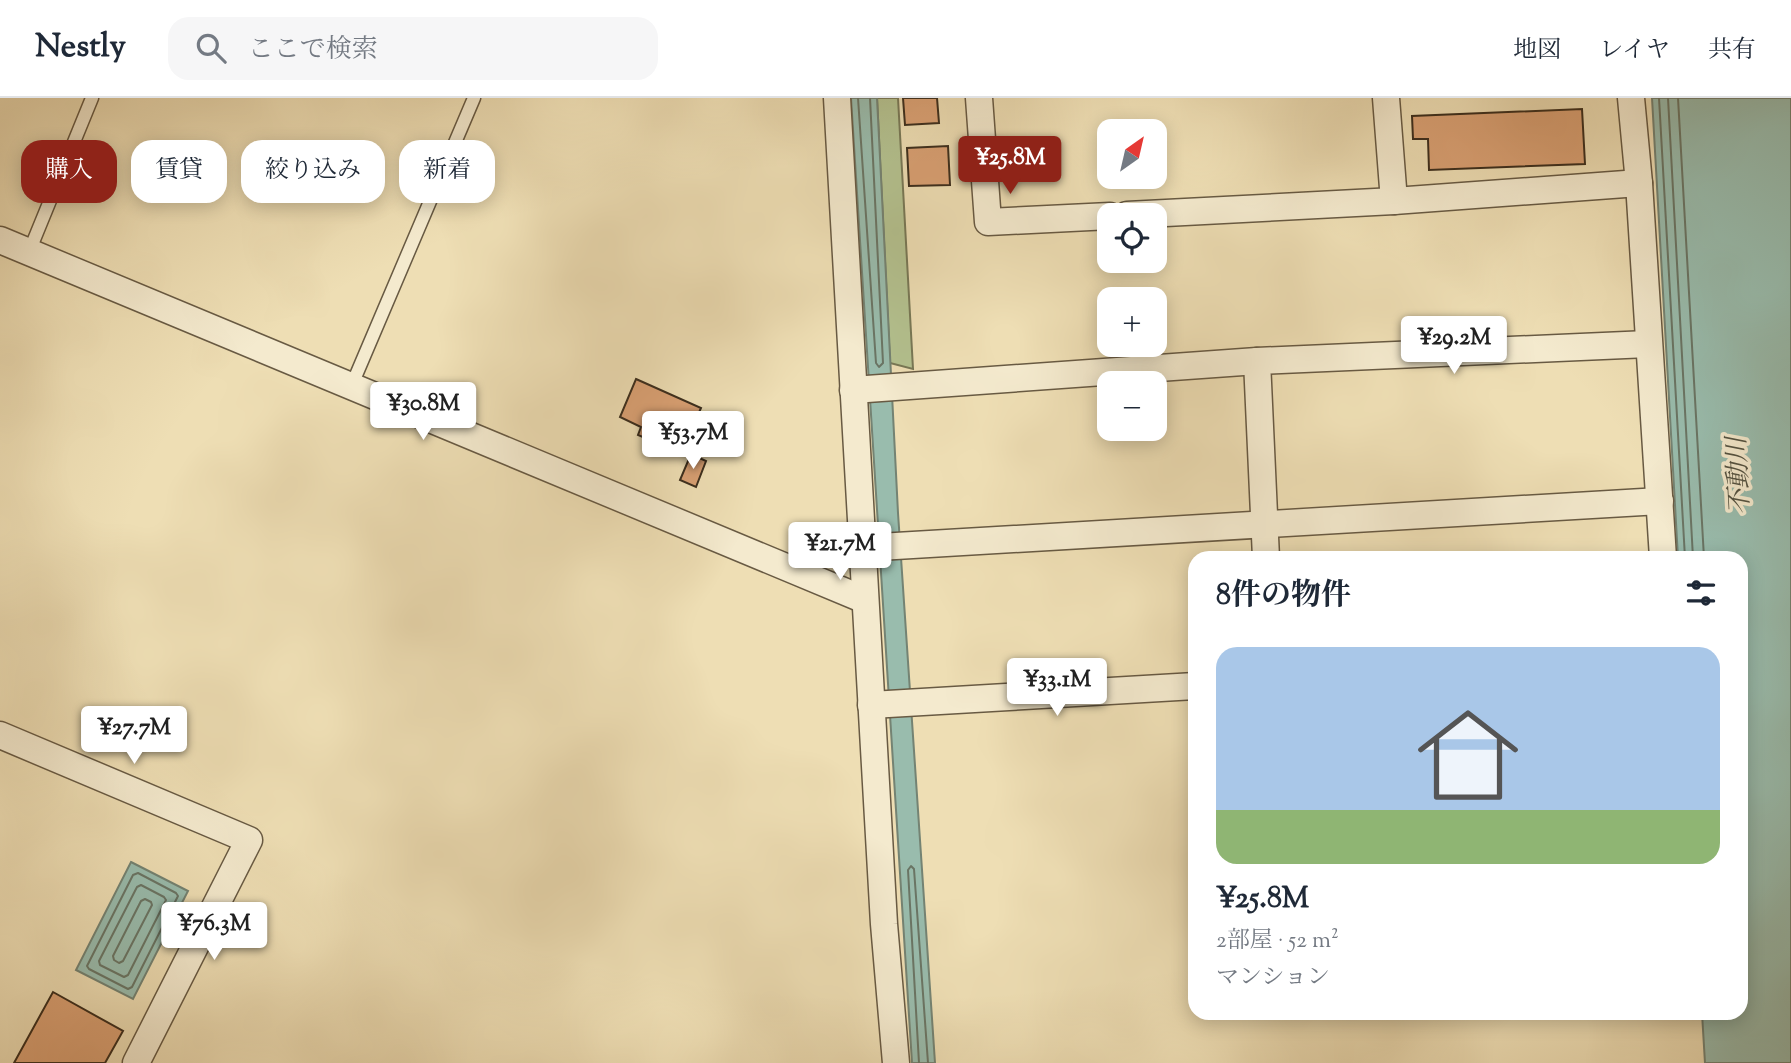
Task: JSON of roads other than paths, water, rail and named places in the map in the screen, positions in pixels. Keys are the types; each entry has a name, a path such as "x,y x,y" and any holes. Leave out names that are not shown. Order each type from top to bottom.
{"street":[{"path":"836,98 869,548 865,600 878,705 884,924 896,1063"},
{"path":"979,98 988,222 1097,217"},
{"path":"1386,98 1394,201"},
{"path":"1631,98 1663,551"},
{"path":"1167,213 1394,201 1639,183"},
{"path":"0,240 865,600"},
{"path":"859,390 1257,361 1648,344"},
{"path":"1257,361 1266,551"},
{"path":"869,548 1660,501"},
{"path":"878,705 1188,686"},
{"path":"0,735 249,840 136,1063"}],"lane":[{"path":"29,252 92,98"},
{"path":"351,387 474,98"}],"water":[{"path":"851,98 877,98 898,513 935,1063 912,1063"},
{"name":"不動川","path":"1652,98 1791,98 1791,1063 1705,1063 1702,1020 1748,1020 1748,551 1678,551"},
{"path":"131,862 188,891 133,999 76,970"}]}
